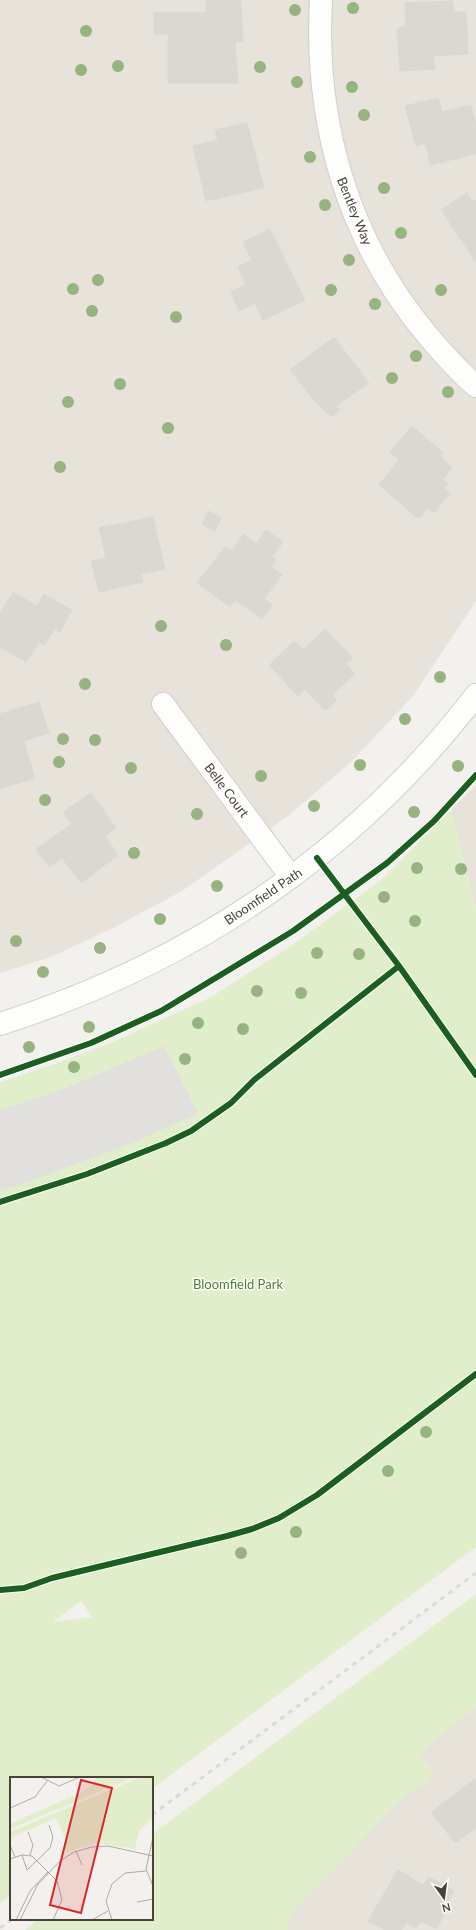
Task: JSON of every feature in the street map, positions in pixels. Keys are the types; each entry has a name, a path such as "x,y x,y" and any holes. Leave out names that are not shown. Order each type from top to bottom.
{"street":[{"name":"Bentley Way","path":"321,0 319,39 325,112 340,175 357,221 378,264 405,306 440,350 476,386"},
{"name":"Bloomfield Path","path":"0,1024 77,997 165,957 202,937 291,877 317,858 355,826 416,768 444,736 476,695"},
{"name":"Belle Court","path":"162,704 291,877"}],"shaded area":[{"path":"0,0 476,0 476,601 413,696 351,762 288,816 182,891 113,928 51,957 0,973"},
{"path":"476,785 476,908 451,810"},
{"path":"164,1046 198,1113 135,1142 22,1184 0,1190 0,1110 58,1091"},
{"path":"476,1645 476,1930 94,1930 153,1920 153,1918"}],"green space":[{"name":"Bloomfield Park","path":"451,810 476,908 476,1547 153,1788 153,1777 10,1777 10,1896 0,1903 0,1082 46,1067 113,1042 211,997 288,948 380,881","holes":["81,1601 92,1617 54,1622"]},
{"path":"476,1594 476,1707 418,1754 433,1769 427,1784 407,1794 386,1814 342,1862 303,1900 289,1919 288,1930 25,1930 38,1920 153,1920 153,1833"}],"building":[{"path":"206,0 241,0 243,42 235,42 238,83 168,83 168,34 154,34 154,12 206,13"},
{"path":"453,1 454,12 466,12 468,54 433,56 435,69 400,71 397,29 406,25 405,3"},
{"path":"438,98 442,112 471,105 476,126 476,154 430,165 426,144 416,146 405,106"},
{"path":"247,123 264,188 206,201 193,146 218,140 215,130"},
{"path":"467,193 472,202 476,200 476,262 441,210"},
{"path":"270,229 305,300 263,320 255,303 239,311 231,292 246,285 238,267 252,260 243,242"},
{"path":"334,337 369,383 336,406 340,410 331,417 312,398 290,370"},
{"path":"412,426 443,453 440,456 452,468 443,479 448,484 444,488 450,493 434,513 428,508 419,519 379,485 399,460 390,452"},
{"path":"209,511 221,518 215,531 202,524"},
{"path":"153,517 165,569 141,574 143,582 99,592 91,561 106,558 99,528"},
{"path":"266,530 283,542 272,557 276,560 271,567 282,575 264,599 272,605 262,619 235,600 230,607 197,583 225,547 231,551 244,534 256,544"},
{"path":"13,592 37,606 44,594 72,610 60,632 55,629 44,645 39,642 26,662 0,647 0,614"},
{"path":"325,629 353,658 346,664 355,674 332,695 337,700 325,711 305,689 298,696 269,665 294,641 303,650"},
{"path":"39,702 49,733 24,741 35,778 0,789 0,714"},
{"path":"91,793 116,828 105,836 118,855 81,883 62,858 49,867 36,849 72,824 63,812"},
{"path":"476,1778 476,1828 455,1843 431,1812"},
{"path":"398,1870 423,1885 429,1877 454,1891 446,1905 449,1907 436,1929 421,1921 416,1928 406,1922 402,1930 385,1930 368,1921"}],"railway":[{"path":"153,1814 476,1573"},
{"path":"0,1928 11,1920"}],"cycle path":[{"path":"0,1075 91,1043 161,1011 293,931 387,863 434,821 476,775"},
{"path":"0,1202 87,1174 166,1143 191,1131 231,1103 254,1080 399,966 317,858"},
{"path":"399,966 476,1075"},
{"path":"0,1590 24,1588 52,1578 227,1536 252,1529 279,1518 317,1495 476,1374"}]}
